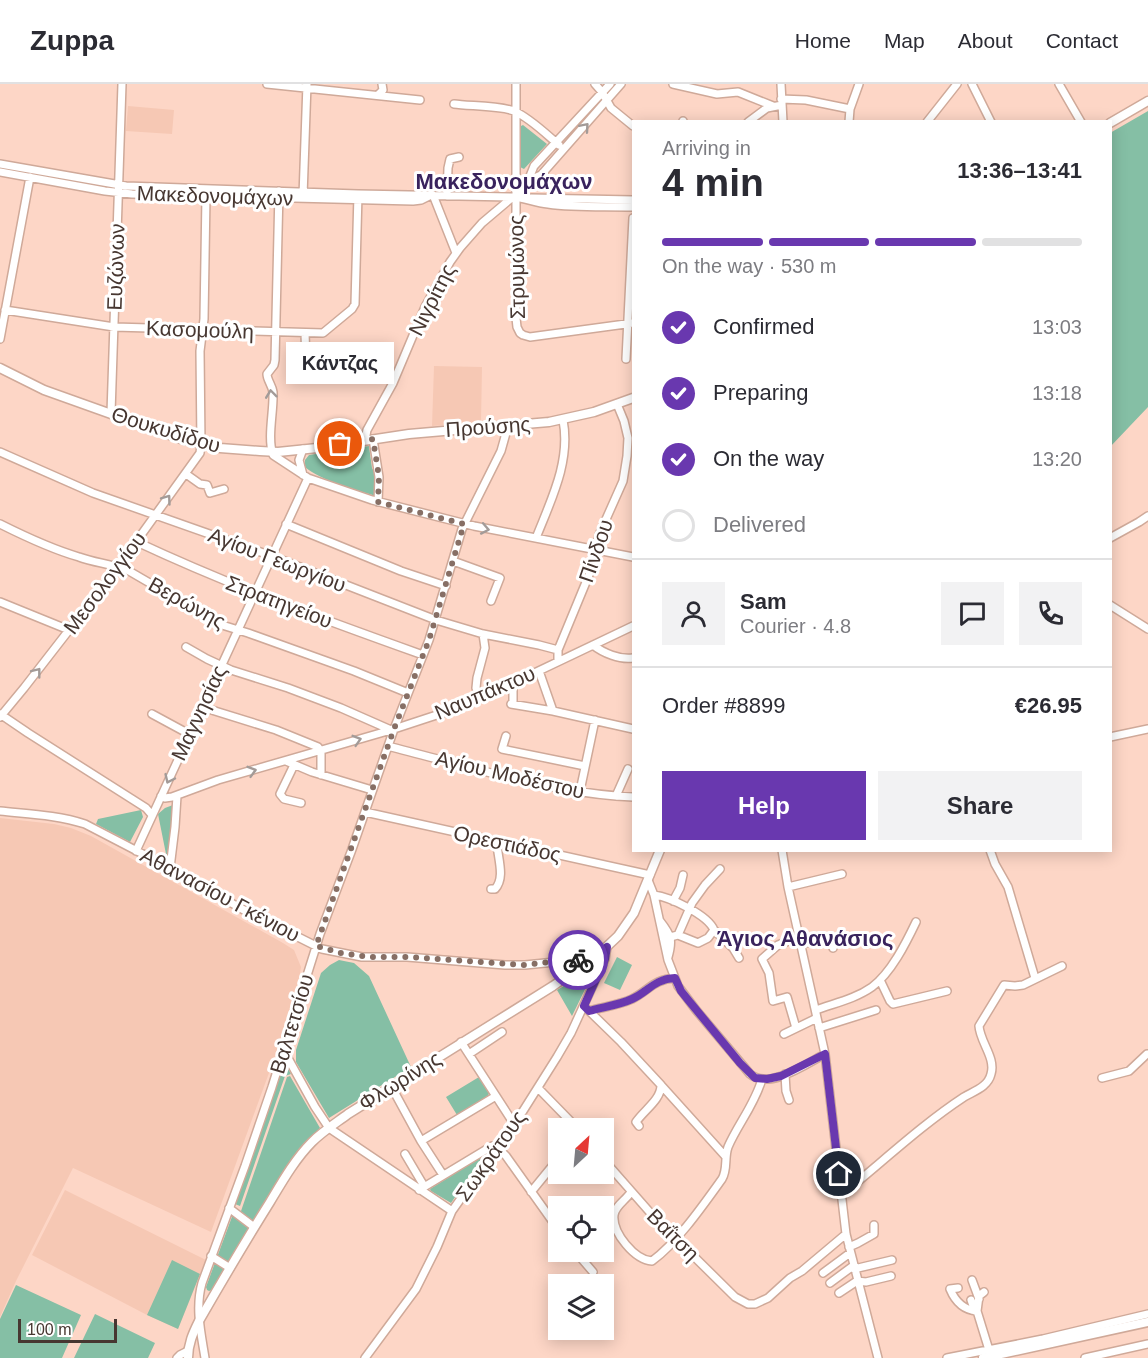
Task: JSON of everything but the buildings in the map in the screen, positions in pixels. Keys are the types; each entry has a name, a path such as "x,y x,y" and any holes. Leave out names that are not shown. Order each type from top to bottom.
{"main road":[{"path":"1112,122 1148,101"},
{"name":"Θουκυδίδου","path":"0,368 44,390 201,445 272,452 340,444"},
{"name":"Προύσης","path":"340,444 409,434 563,420 632,398"},
{"name":"Φλωρίνης","path":"188,1355 191,1339 199,1321 254,1227 311,1143 391,1086 552,987 607,947 630,919 659,852"},
{"path":"983,1358 1148,1322"}],"street":[{"name":"Ευζώνων","path":"111,413 122,84"},
{"path":"267,84 307,86 370,96 420,100"},
{"path":"378,95 383,90 382,84"},
{"name":"Στρυμώνος","path":"516,84 514,197 516,322 520,333 527,337 630,323"},
{"path":"595,84 610,108 632,125"},
{"name":"Νιγρίτης","path":"528,181 541,175 564,150 604,97 610,84"},
{"name":"Νιγρίτης","path":"369,440 367,430 398,373 425,307 456,253 482,223 514,197 528,181 534,166 556,142 621,84"},
{"path":"673,84 713,93 738,92 772,106"},
{"path":"781,84 783,120"},
{"path":"849,120 850,109 859,84"},
{"path":"929,120 957,84"},
{"path":"972,84 990,120"},
{"path":"1059,84 1080,120"},
{"path":"303,195 307,86"},
{"path":"750,120 760,111 781,102 806,100 850,109"},
{"path":"454,104 516,112 564,150"},
{"path":"447,196 450,159 459,157"},
{"name":"Μακεδονομάχων","path":"0,164 118,189 416,201 431,195 514,197 555,205 632,207"},
{"name":"Μακεδονομάχων","path":"0,172 118,189 206,196 279,194"},
{"path":"0,339 30,177"},
{"path":"279,194 274,363 267,374 273,390 273,455 305,477 378,502 464,524 632,557"},
{"path":"431,195 456,253"},
{"path":"201,445 200,351 204,312 206,196"},
{"name":"Κασομούλη","path":"5,310 114,327 325,332 355,304 358,197"},
{"path":"526,199 632,200"},
{"path":"626,359 630,323 632,253"},
{"path":"305,333 306,362"},
{"name":"Πίνδου","path":"558,662 558,650 591,570 602,529 622,486 628,449 627,433 617,404"},
{"path":"536,538 561,468 565,445 563,420"},
{"name":"Βαλτετσίου","path":"205,1358 199,1321 199,1292 249,1155 316,946 365,812 392,729 423,655 464,524 501,451 508,426"},
{"path":"369,440 379,477 378,502"},
{"name":"Μεσολογγίου","path":"1,715 137,542 199,455 201,445"},
{"name":"Μαγνησίας","path":"136,850 286,524 305,477 299,460 303,449"},
{"name":"Αγίου Γεωργίου","path":"0,452 77,487 271,556 435,620 483,634 558,650"},
{"path":"186,474 200,484 207,485 210,493 224,489"},
{"path":"1112,537 1148,516"},
{"name":"Βερώνης","path":"0,524 62,552 133,573 222,625 354,671 408,693"},
{"path":"286,524 401,571 446,586"},
{"name":"Στρατηγείου","path":"137,542 254,593 423,655"},
{"path":"453,561 500,578 491,601"},
{"path":"0,602 69,630"},
{"path":"1112,605 1148,629"},
{"name":"Ναυπάκτου","path":"161,795 166,798 177,795 218,780 450,711 513,684 632,626"},
{"path":"481,698 476,688 485,648 483,634"},
{"path":"593,645 621,658 632,658"},
{"path":"186,647 220,666 288,688 392,729"},
{"path":"539,671 553,711"},
{"path":"513,684 512,704 632,729"},
{"path":"202,707 282,732 314,745 321,751 321,775"},
{"path":"152,714 189,734"},
{"path":"1,715 146,808 152,815"},
{"path":"580,791 595,720"},
{"path":"1112,737 1148,729"},
{"path":"506,736 502,749 585,766"},
{"name":"Αγίου Μοδέστου","path":"388,746 507,776 580,791 632,797"},
{"path":"286,761 321,775 372,790"},
{"path":"294,765 280,794 284,799 301,803"},
{"path":"616,796 628,769"},
{"path":"170,868 177,795"},
{"name":"Αθανασίου Γκένιου","path":"0,811 80,822 170,868 250,914 316,946 341,953 362,957 426,958 525,965 575,960 586,963"},
{"name":"Ορεστιάδος","path":"365,812 649,877"},
{"path":"491,889 495,889 500,884 501,872 497,842"},
{"path":"782,852 788,888 825,1054 849,1250 878,1358"},
{"path":"991,852 1008,887 1035,978"},
{"path":"668,960 674,936 690,910 691,904 720,868"},
{"path":"788,888 842,874"},
{"path":"673,901 680,888 683,875"},
{"path":"649,877 668,960 684,996 753,1077 775,1078 825,1054"},
{"path":"654,895 673,901 706,919 733,948 739,958"},
{"path":"659,920 674,936 698,943 708,938 714,930"},
{"path":"784,1034 817,1014 871,988 900,955 916,922"},
{"path":"796,1028 787,997 773,1001 769,973 762,959 778,945 800,941 829,938 833,948"},
{"name":"Σωκράτους","path":"365,1358 416,1289 452,1211 538,1088 586,1009 605,959 607,947"},
{"path":"841,1193 963,1098 987,1083 992,1067 981,1035 980,1024 1004,985 1022,985 1062,966"},
{"path":"586,1009 634,998 665,978 675,978"},
{"path":"880,980 892,1004 946,991"},
{"path":"586,1009 621,1042 726,1156"},
{"path":"819,1028 876,1010"},
{"path":"469,1054 501,1032"},
{"path":"461,1042 514,1124"},
{"path":"284,1051 329,1128 422,1188 452,1211"},
{"path":"1102,1078 1130,1071 1148,1054"},
{"path":"785,1074 789,1100"},
{"path":"631,1192 618,1206 614,1216 615,1228 631,1250 645,1260 652,1261 689,1222 722,1179 726,1170 729,1146 762,1079"},
{"path":"639,1126 636,1122 655,1101 661,1092 661,1085"},
{"path":"391,1086 421,1141 443,1175"},
{"path":"538,1088 567,1118"},
{"path":"421,1141 496,1096"},
{"path":"422,1188 492,1146 497,1146 548,1215"},
{"path":"405,1154 422,1188"},
{"path":"531,1192 548,1171"},
{"name":"Βαΐτση","path":"614,1172 675,1238 735,1297 748,1304 755,1304 768,1298 846,1234"},
{"path":"229,1208 254,1227"},
{"path":"823,1273 858,1243 874,1234 874,1225"},
{"path":"211,1256 230,1268"},
{"path":"830,1282 854,1268 863,1268 892,1260"},
{"path":"584,1262 593,1272"},
{"path":"863,1268 874,1280"},
{"path":"839,1293 857,1281 866,1282 891,1276"},
{"path":"972,1280 976,1311 989,1350"},
{"path":"958,1288 950,1289 958,1302 976,1311"},
{"path":"975,1300 984,1292"},
{"path":"947,1358 1148,1314"},
{"path":"1085,1358 1148,1344"},
{"path":"177,1358 188,1355"}],"shaded area":[{"path":"128,106 174,110 172,134 126,131"},
{"path":"434,366 482,367 481,422 432,426"},
{"path":"0,818 54,824 91,836 283,943 294,950 301,967 277,1051 211,1232 73,1168 0,1317"},
{"path":"65,1190 206,1260 178,1329 32,1255"}],"green space":[{"path":"1148,111 1148,407 1112,445 1112,132"},
{"path":"523,125 547,144 524,169 520,167 521,126"},
{"path":"369,446 372,468 376,475 377,496 329,480 305,467 305,460 309,455"},
{"path":"173,805 168,855 158,814"},
{"path":"141,810 143,817 130,842 96,824 98,819"},
{"path":"617,957 632,965 620,990 604,983"},
{"path":"339,960 354,963 369,976 411,1067 329,1118 296,1062 296,1050 321,973"},
{"path":"596,967 572,1016 557,990"},
{"path":"284,1061 291,1074 285,1076 240,1206 235,1204"},
{"path":"290,1076 320,1128 291,1162 252,1224 240,1214 287,1077"},
{"path":"479,1077 489,1093 488,1096 457,1115 446,1097"},
{"path":"480,1158 451,1203 431,1191 430,1189"},
{"path":"233,1214 250,1226 212,1290 209,1291 206,1287"},
{"path":"172,1260 200,1274 178,1329 147,1315"},
{"path":"16,1285 81,1315 62,1358 0,1358 0,1319"},
{"path":"95,1314 155,1343 148,1358 74,1358"}],"way so far":[{"path":"340,444 373,439 379,477 378,502 464,524 429,640 394,729 316,946 362,957 407,957 525,965 578,960"}],"place":[{"name":"Κάντζας","path":"340,444"}],"district":[{"name":"Μακεδονομάχων","path":"504,181"},
{"name":"Άγιος Αθανάσιος","path":"805,938"}],"route":[{"path":"578,960 586,963 607,947 605,959 584,1006 589,1011 634,998 665,978 675,978 681,991 755,1078 767,1079 781,1076 825,1054 839,1174"}]}
